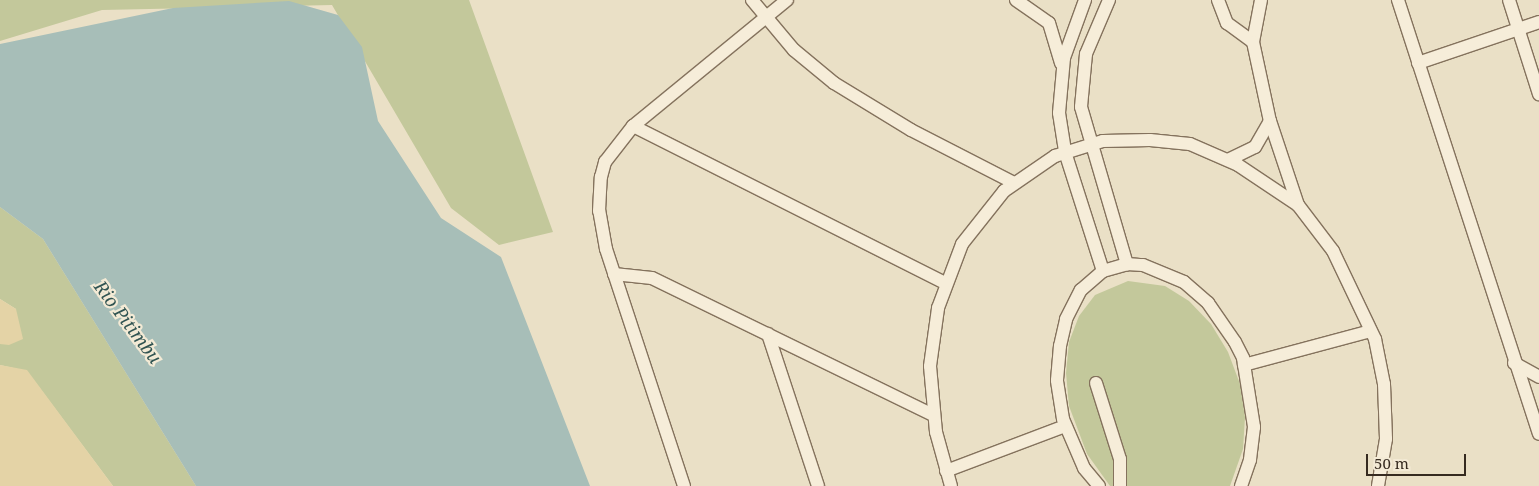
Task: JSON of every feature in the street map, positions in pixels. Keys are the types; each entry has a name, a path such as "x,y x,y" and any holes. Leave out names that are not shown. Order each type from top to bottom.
{"street":[{"path":"752,0 805,61 852,95 1014,183"},
{"path":"684,486 614,274 600,220 601,177 605,162 633,126 787,0"},
{"path":"1016,0 1048,23 1058,46 1062,73"},
{"path":"1085,0 1067,44 1058,113 1065,152 1103,271"},
{"path":"1109,0 1090,38 1083,71 1081,107 1089,144 1127,264"},
{"path":"1218,0 1227,23 1253,42"},
{"path":"1260,0 1253,42 1270,121 1298,205 1345,270 1371,331 1386,406 1384,463 1378,486"},
{"path":"1398,0 1514,363 1539,434"},
{"path":"1510,0 1539,94"},
{"path":"1418,63 1539,22"},
{"path":"1228,160 1255,147 1270,121"},
{"path":"633,126 945,283"},
{"path":"951,486 934,415 932,336 945,283 970,231 1014,183 1065,152 1089,144 1165,141 1190,144 1228,160 1298,205"},
{"path":"1099,486 1084,468 1065,426 1057,380 1062,332 1081,290 1103,271 1127,264 1159,271 1198,293 1226,327 1244,365 1254,427 1250,460 1241,486"},
{"path":"614,274 652,278 934,415"},
{"path":"1244,365 1371,331"},
{"path":"768,334 818,486"},
{"path":"1514,363 1539,377"},
{"path":"1096,383 1120,459 1120,486"},
{"path":"946,471 1065,426"}],"green space":[{"path":"0,0 469,0 553,232 499,245 451,208 332,5 102,10 0,41"},
{"path":"0,207 43,239 196,486 113,486 27,371 0,365 0,344 9,344 16,309 0,299"},
{"path":"1128,281 1165,286 1189,301 1211,324 1228,352 1240,384 1245,417 1243,449 1230,486 1110,486 1087,454 1069,406 1066,373 1069,342 1079,316 1095,295"}],"sand":[{"path":"0,299 16,309 23,339 9,345 0,344"},
{"path":"0,365 27,370 113,486 0,486"}],"water":[{"name":"Rio Pitimbu","path":"289,1 338,15 362,47 378,121 441,218 501,257 590,486 196,486 43,239 0,207 0,44 173,8"}]}
